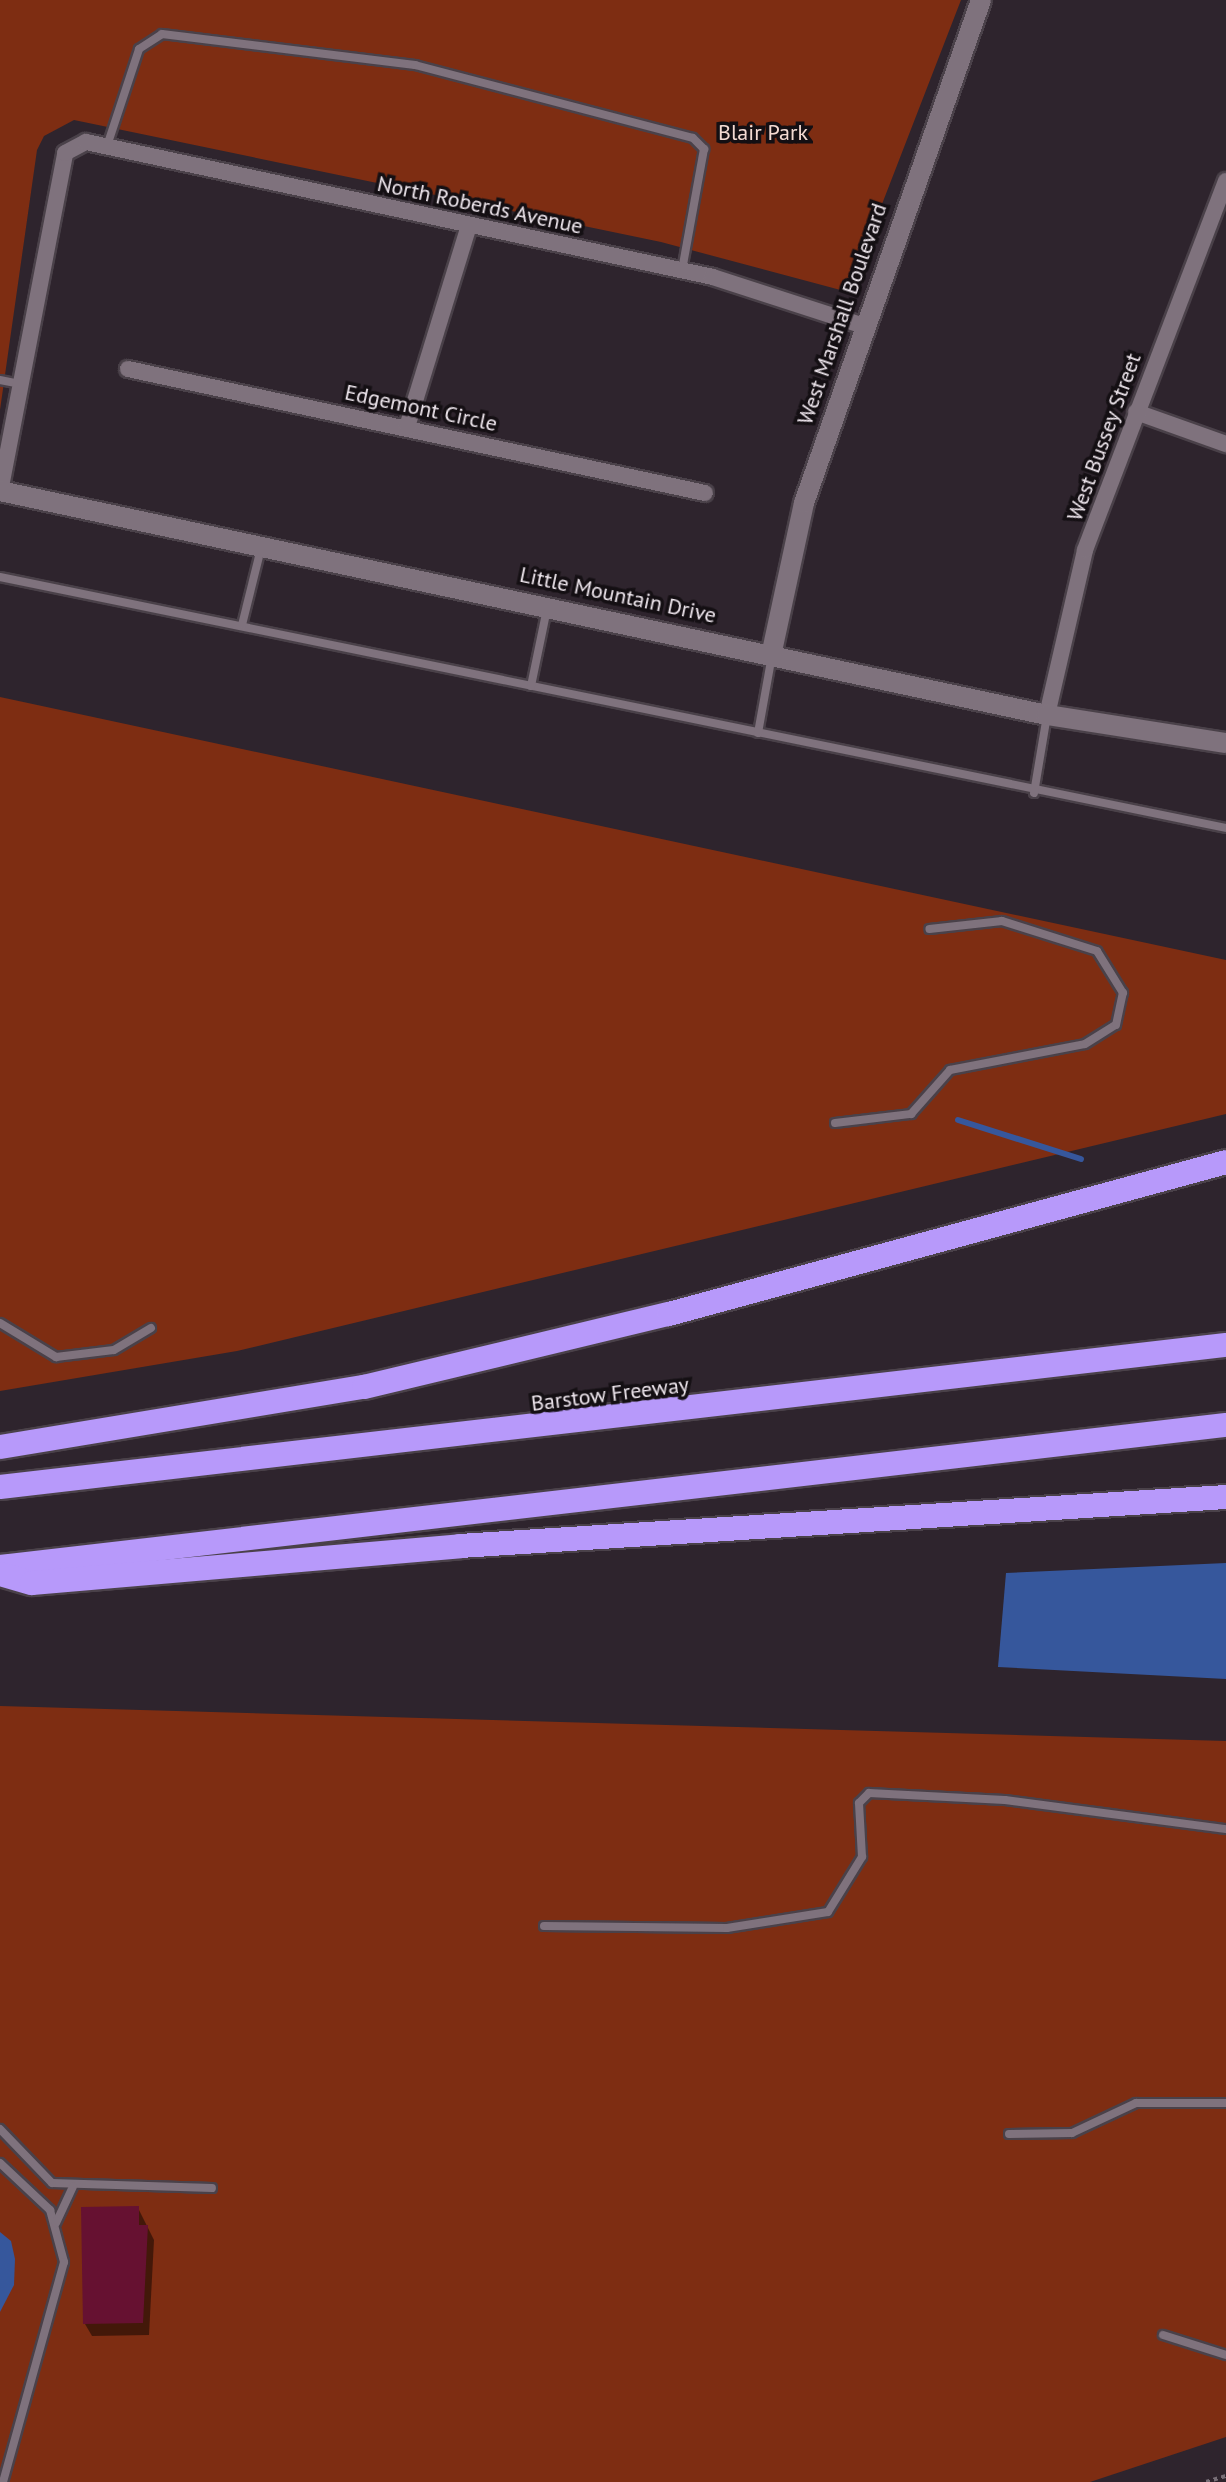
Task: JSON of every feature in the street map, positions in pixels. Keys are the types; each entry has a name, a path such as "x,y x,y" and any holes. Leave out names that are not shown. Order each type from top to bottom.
{"highway":[{"path":"0,1447 364,1387 669,1314 1226,1162"},
{"name":"Barstow Freeway","path":"0,1487 1226,1345"},
{"path":"0,1567 1226,1425"},
{"path":"0,1574 32,1583 460,1546 1226,1497"}],"main road":[{"name":"West Marshall Boulevard","path":"772,651 804,503 861,325 981,0"},
{"name":"Little Mountain Drive","path":"0,492 772,651 1047,715 1226,743"}],"street":[{"name":"North Roberds Avenue","path":"21,385 65,153 86,142 682,271 861,325"},
{"name":"West Bussey Street","path":"1047,715 1085,550 1226,181"},
{"path":"407,427 469,225"},
{"name":"Edgemont Circle","path":"128,369 705,493"},
{"path":"0,492 21,385"},
{"path":"1136,412 1226,444"}],"lane":[{"path":"107,146 139,49 162,34 415,65 693,138 704,149 682,271"},
{"path":"0,380 21,385"},
{"path":"242,625 261,546"},
{"path":"0,577 242,625 1034,793 1226,828"},
{"path":"531,686 548,605"},
{"path":"758,733 772,651"},
{"path":"1034,793 1047,715"},
{"path":"835,1123 911,1114 950,1070 1085,1044 1116,1025 1123,993 1097,951 1002,921 929,929"},
{"path":"0,1323 56,1357 123,1347 151,1328"},
{"path":"544,1926 727,1928 828,1912 862,1857 859,1803 869,1793 1005,1800 1226,1829"},
{"path":"1009,2134 1072,2133 1136,2103 1226,2103"},
{"path":"0,2129 43,2179 73,2187 212,2188"},
{"path":"0,2163 36,2192 56,2223 63,2282 15,2421 3,2482"},
{"path":"56,2223 73,2187"},
{"path":"1163,2335 1226,2355"}],"path":[{"path":"1206,2482 1226,2476"}],"green space":[{"name":"Blair Park","path":"0,0 961,0 848,292 661,242 74,120 44,136 37,150 0,410"},
{"path":"0,697 1226,960 1226,1114 237,1351 0,1391"},
{"path":"0,1706 1226,1741 1226,2437 1090,2482 0,2482"}],"water":[{"path":"1226,1563 1226,1679 998,1667 1006,1573"},
{"path":"0,2232 11,2241 15,2259 14,2285 0,2312"}],"building":[{"path":"139,2206 139,2225 148,2225 143,2323 83,2324 81,2207"}],"waterway":[{"path":"958,1120 1081,1159"}]}
